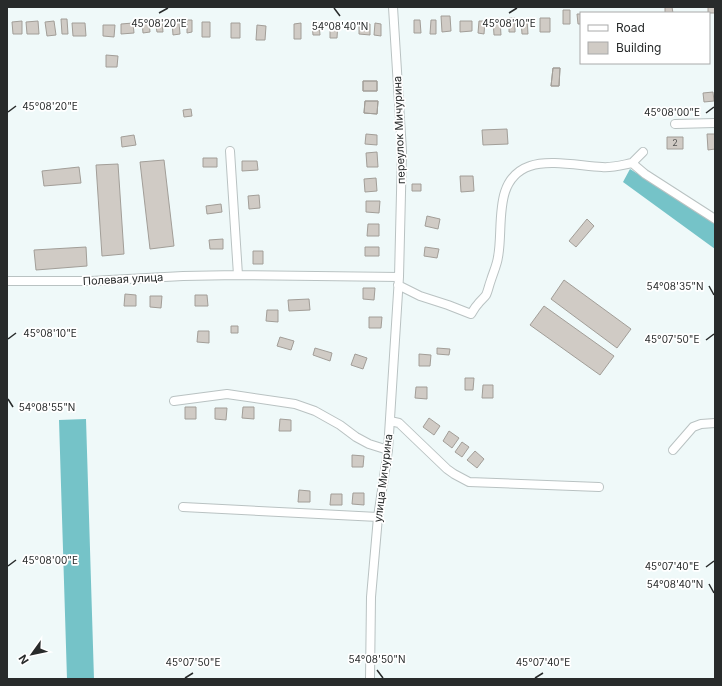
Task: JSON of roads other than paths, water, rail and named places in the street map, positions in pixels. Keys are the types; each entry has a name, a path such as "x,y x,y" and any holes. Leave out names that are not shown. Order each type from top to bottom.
{"street":[{"name":"переулок Мичурина","path":"393,7 402,151 399,281"},
{"path":"675,124 715,123"},
{"path":"230,151 238,275"},
{"path":"399,281 420,296 471,314 486,295 498,258 503,199 506,187 516,173 530,166 544,163 563,163 604,167 617,166 632,163 643,152"},
{"path":"632,163 645,174 713,217"},
{"name":"Полевая улица","path":"7,281 90,281 183,276 238,275 399,281"},
{"name":"улица Мичурина","path":"370,679 371,597 378,517 388,450 399,281"},
{"path":"174,401 227,394 295,404 315,412 340,425 356,437 369,444 388,450"},
{"path":"390,421 399,423 447,469 469,482 599,487"},
{"path":"673,450 692,427 701,424 715,423"},
{"path":"183,506 378,517"}]}
